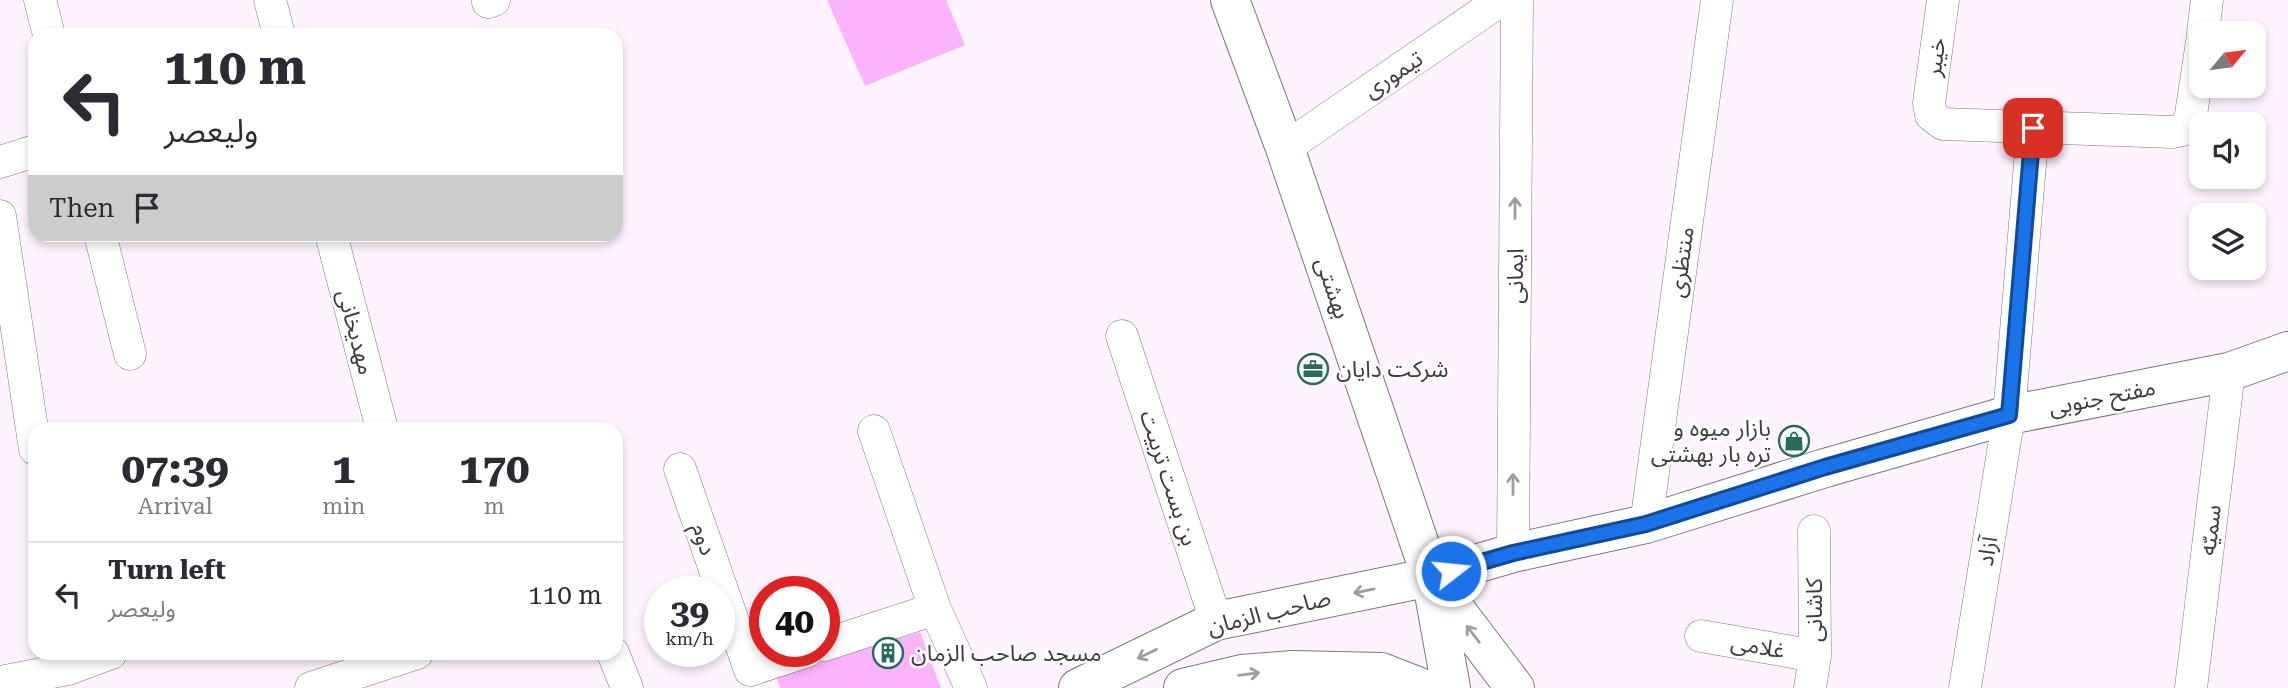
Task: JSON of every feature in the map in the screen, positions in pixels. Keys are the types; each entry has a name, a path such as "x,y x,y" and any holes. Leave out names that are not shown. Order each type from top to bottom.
{"street":[{"path":"40,0 47,28"},
{"path":"270,0 277,28"},
{"name":"بهشتی","path":"1230,0 1285,148 1431,577"},
{"name":"تیموری","path":"1285,148 1501,0"},
{"name":"ایمانی","path":"1513,553 1517,0"},
{"name":"منتظری","path":"1646,524 1717,0"},
{"name":"خیبر","path":"1942,0 1928,103 1931,115 1943,124 2033,128"},
{"path":"2204,21 2207,0"},
{"path":"2033,128 2172,132 2182,130 2190,121 2193,98"},
{"name":"آزاد","path":"1965,688 2009,415 2033,128"},
{"path":"0,162 28,153"},
{"path":"0,216 31,422"},
{"path":"102,242 130,354"},
{"name":"مهدیخانی","path":"333,242 380,422"},
{"name":"بن بست تربیت","path":"1122,336 1216,621"},
{"name":"مفتح جنوبی","path":"1431,577 1513,553 1646,524 1825,467 2009,415 2229,372 2288,351"},
{"name":"سمیّه","path":"2191,688 2229,372"},
{"path":"874,431 935,609 971,688"},
{"name":"دوم","path":"680,469 750,670 759,667"},
{"name":"کاشانی","path":"1810,688 1815,656 1814,531"},
{"path":"1431,577 1451,688"},
{"path":"1431,577 1515,688"},
{"name":"صاحب الزمان","path":"1078,688 1216,621 1431,577"},
{"path":"840,640 935,609"},
{"name":"غلامی","path":"1702,636 1815,656"},
{"path":"311,688 396,660"},
{"path":"615,660 627,688"},
{"path":"0,682 67,661"},
{"path":"1183,688 1242,674 1290,679 1381,672 1422,688"}],"building":[{"path":"827,0 946,0 965,45 865,86"},
{"name":"مسجد صاحب الزمان","path":"920,632 941,688 780,688 776,675 803,667 840,667 840,656"}],"place":[{"name":"شرکت دایان","path":"1313,369"},
{"name":"بازار میوه و تره بار بهشتی","path":"1794,441"},
{"name":"مسجد صاحب الزمان","path":"888,653"}],"route":[{"path":"1451,571 1513,553 1646,524 1825,467 2009,415 2033,128"}]}
